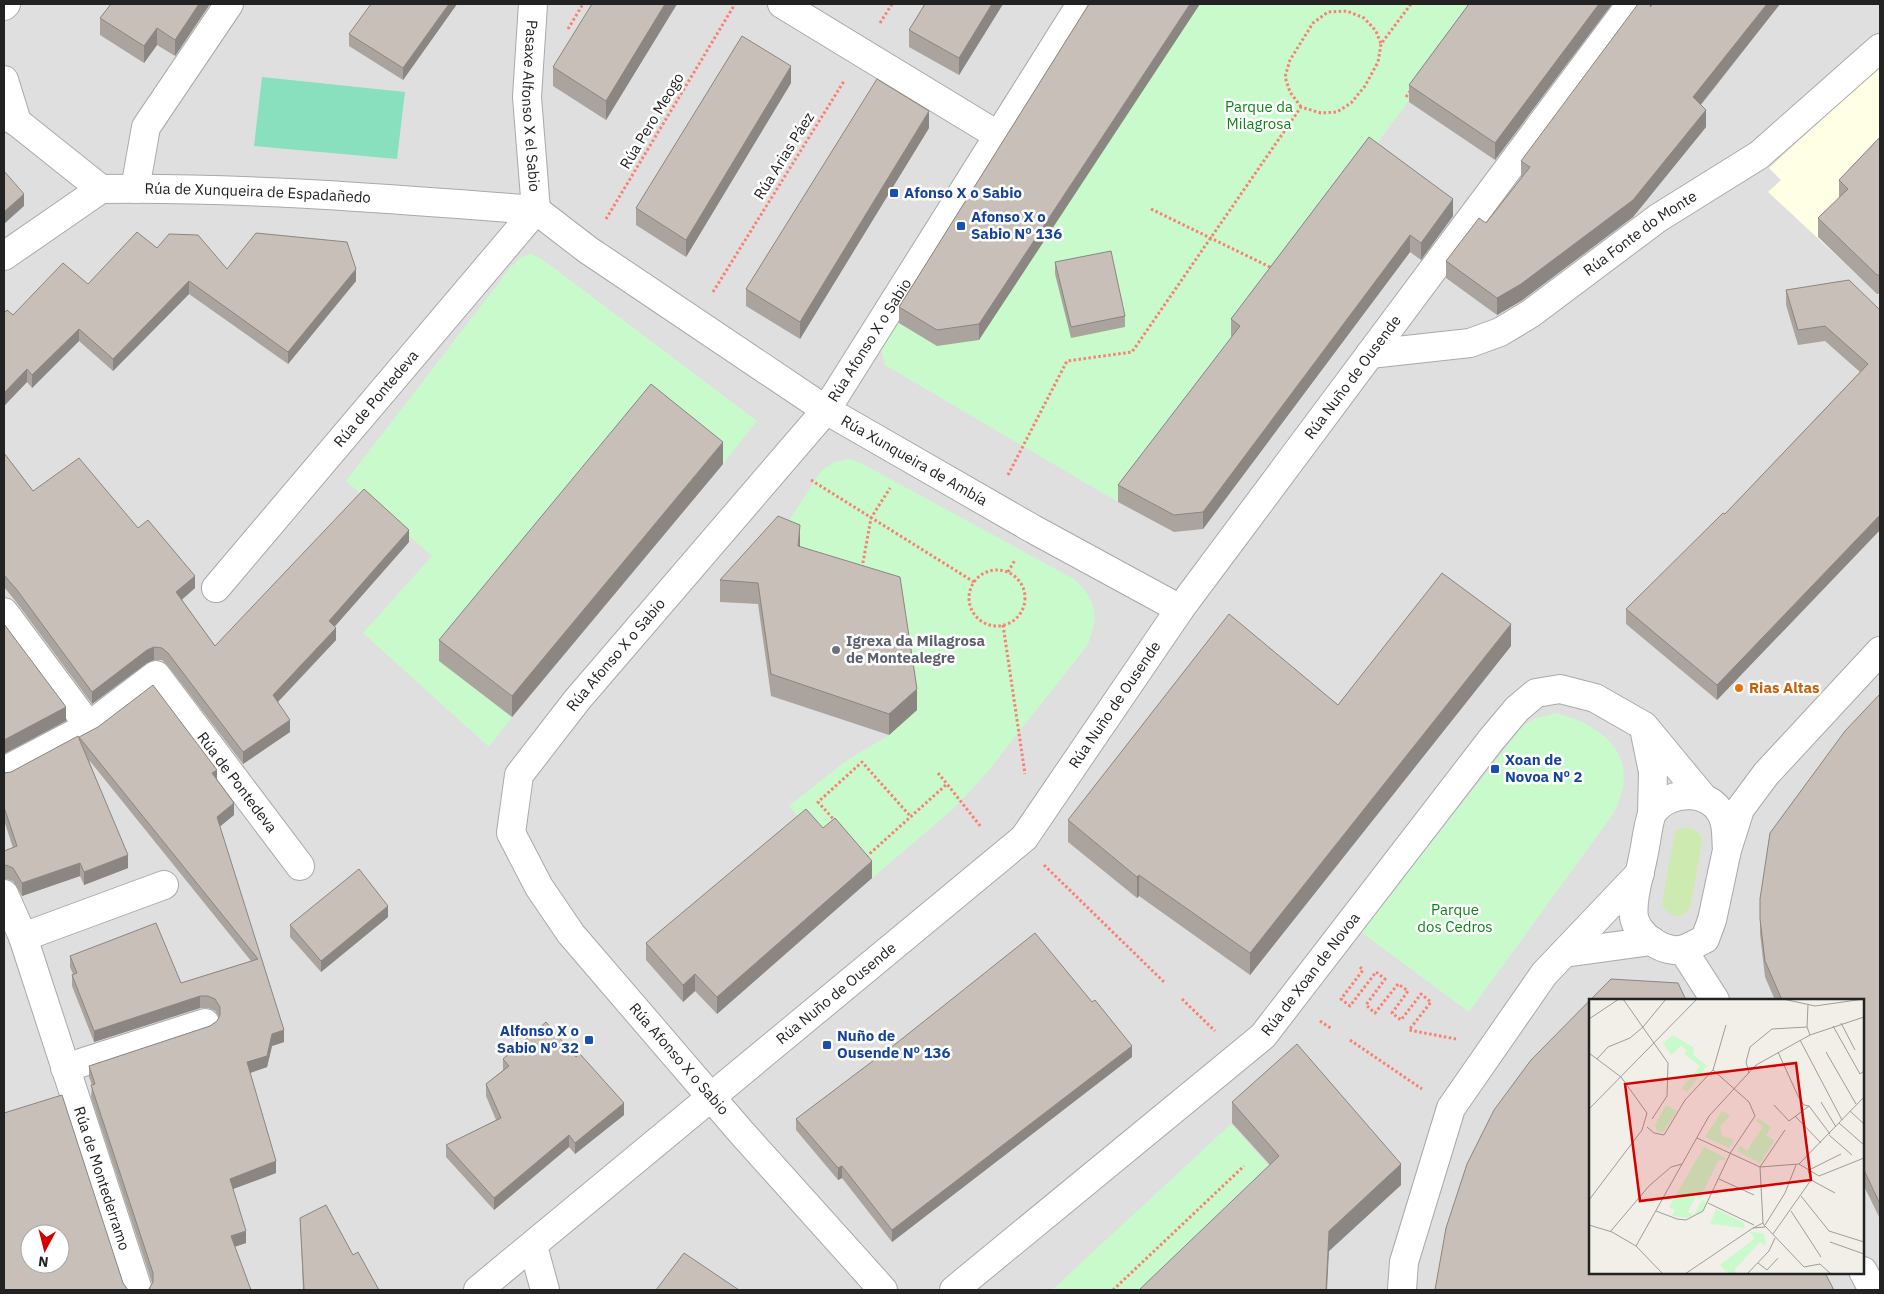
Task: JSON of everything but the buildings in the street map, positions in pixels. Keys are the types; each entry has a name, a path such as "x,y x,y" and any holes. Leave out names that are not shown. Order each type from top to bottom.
{"street":[{"path":"135,189 146,127 230,4"},
{"name":"Pasaxe Alfonso X el Sabio","path":"533,4 527,97 536,210"},
{"path":"782,4 999,136"},
{"name":"Rúa Afonso X o Sabio","path":"883,1290 741,1132 713,1097 571,934 539,887 512,833 519,775 577,700 826,410 1081,4"},
{"name":"Rúa Nuño de Ousende","path":"478,1290 713,1097 1019,841 1180,609 1631,4"},
{"name":"Rúa Fonte do Monte","path":"1370,354 1470,344 1500,332 1530,314 1658,218 1759,155 1880,48"},
{"path":"4,80 11,118 101,190 4,256"},
{"name":"Rúa de Xunqueira de Espadañedo","path":"101,190 172,188 398,200 536,210"},
{"name":"Rúa Xunqueira de Ambía","path":"536,210 588,250 695,320 826,410 1180,609"},
{"name":"Rúa de Pontedeva","path":"216,588 536,210"},
{"path":"4,612 89,726"},
{"path":"1644,726 1653,772 1652,814 1634,900 1634,918 1642,932 1652,941 1667,949 1694,944 1712,920 1727,850 1740,809 1766,774 1880,651"},
{"name":"Rúa de Pontedeva","path":"4,771 89,726 156,675 300,866"},
{"name":"Rúa de Xoan de Novoa","path":"954,1290 1263,1036 1517,709 1536,693 1560,689 1595,698 1644,726 1724,820 1727,850"},
{"path":"1652,814 1665,800 1677,795 1708,800 1766,774"},
{"path":"1402,1290 1404,1262 1450,1108 1544,974 1640,873"},
{"path":"23,937 164,884"},
{"name":"Rúa de Montederramo","path":"4,894 23,937 138,1290"},
{"path":"1564,953 1652,941"},
{"path":"1694,944 1711,993"},
{"path":"65,1068 204,1023"},
{"path":"533,1246 545,1290"},
{"path":"1864,1273 1873,1290"}],"path":[{"name":"Rúa Pero Meogo","path":"588,250 736,4"},
{"name":"Rúa Arias Páez","path":"695,320 892,4"},
{"path":"1381,44 1376,31 1364,18 1346,11 1328,12 1313,23 1290,60 1285,77 1290,92 1301,107 1320,113 1337,112 1351,103 1365,86 1378,62 1381,44 1411,4"},
{"path":"1406,97 1412,89"},
{"path":"992,505 1067,361 1132,352 1301,107"},
{"path":"1151,209 1275,270 1269,277"},
{"path":"861,573 871,518 909,458"},
{"path":"781,462 974,582"},
{"path":"993,570 1011,573 1018,579 1026,596 1024,605 1014,621 1004,625 987,623 973,612 969,594 974,582 984,572 993,570"},
{"path":"1004,625 1019,841"},
{"path":"842,830 818,802 862,762 911,817"},
{"path":"938,773 948,784 1019,841 1165,983"},
{"path":"860,850 867,857 948,784"},
{"path":"1358,966 1363,970 1341,999 1350,1006 1376,972 1386,979 1366,1005 1375,1013 1398,984 1408,992 1392,1013 1401,1020 1421,994 1431,1002 1409,1030 1492,1046"},
{"path":"1182,999 1240,1055"},
{"path":"1350,1040 1450,1108"},
{"path":"1113,1290 1244,1166"}],"shaded area":[{"path":"4,4 1880,4 1880,1290 4,1290"},
{"path":"1880,66 1880,296 1768,192 1781,180 1769,168"}],"green space":[{"name":"Parque da Milagrosa","path":"1200,4 1481,4 1369,154 1240,343 1118,502 885,365 881,347 897,322 937,346"},
{"path":"262,77 405,92 397,159 254,146"},
{"path":"531,254 542,259 757,421 723,464 439,661 512,717 489,747 363,633 432,556 346,481 511,267 521,257"},
{"path":"849,459 859,462 1074,579 1087,594 1094,610 1093,627 1087,646 984,776 952,810 872,878 835,835 806,826 789,806 847,760 889,735 917,710 778,538 821,471 834,462"},
{"name":"Parque dos Cedros","path":"1557,713 1576,719 1592,728 1605,737 1615,749 1622,762 1624,778 1621,795 1613,814 1469,1012 1361,932 1523,726 1536,718"},
{"path":"1683,827 1697,831 1701,836 1702,843 1690,908 1682,915 1676,917 1665,910 1662,904 1674,836 1676,831"},
{"path":"1231,1124 1278,1176 1158,1290 1052,1290"}],"place":[{"name":"Afonso X o Sabio","path":"894,193"},
{"name":"Afonso X o Sabio Nº 136","path":"961,226"},
{"name":"Igrexa da Milagrosa de Montealegre","path":"836,650"},
{"name":"Rias Altas","path":"1739,688"},
{"name":"Xoan de Novoa Nº 2","path":"1495,769"},
{"name":"Alfonso X o Sabio Nº 32","path":"589,1040"},
{"name":"Nuño de Ousende Nº 136","path":"827,1045"}]}
